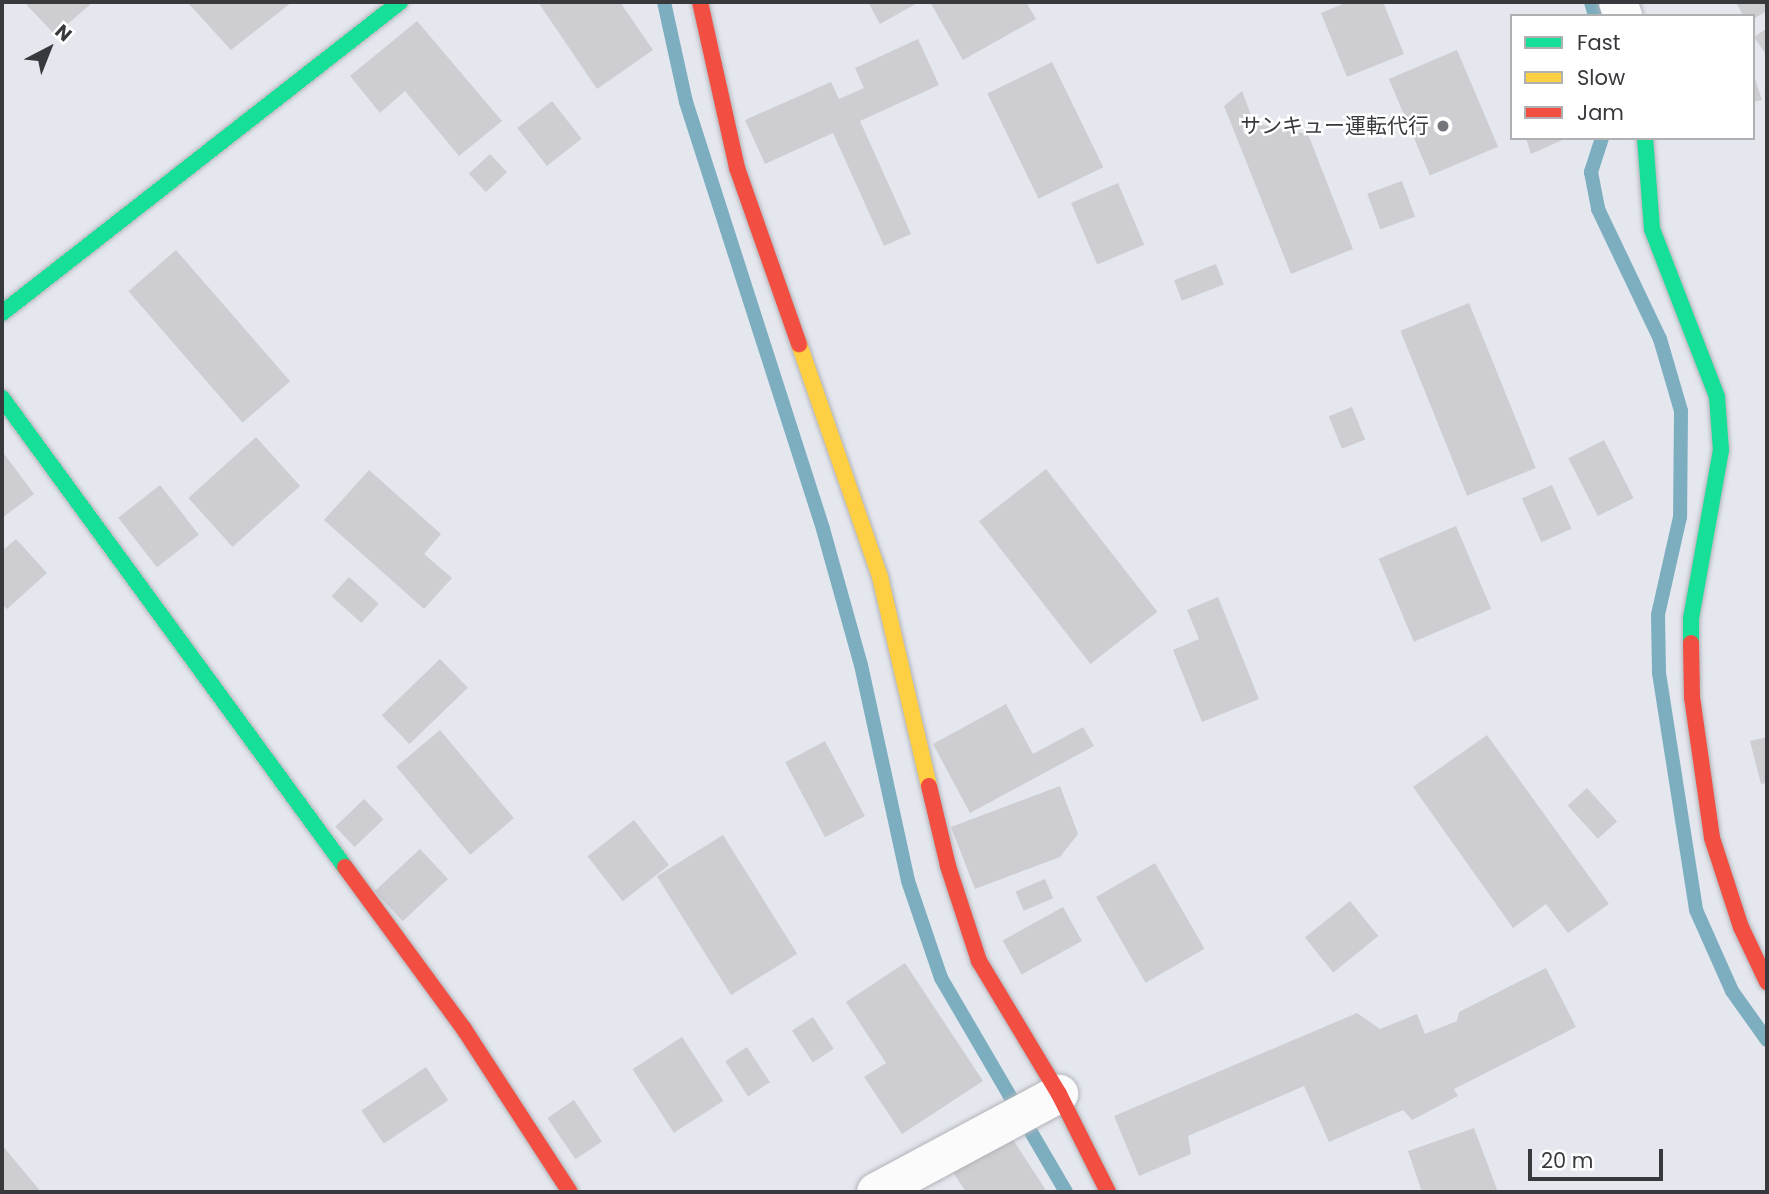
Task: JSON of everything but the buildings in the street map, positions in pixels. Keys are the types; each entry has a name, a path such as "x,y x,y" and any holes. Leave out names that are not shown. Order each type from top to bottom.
{"street":[{"path":"2,313 400,2"},
{"path":"700,2 737,168 880,577 948,866 979,961 1033,1106 1108,1192"},
{"path":"1645,140 1652,229 1717,397 1721,450 1691,619 1692,697 1710,826 1741,927 1767,982"},
{"path":"2,398 464,1029 570,1192"},
{"path":"876,1192 1033,1106"}],"waterway":[{"path":"664,2 686,102 823,529 861,665 908,881 941,978 1066,1192"},
{"path":"1591,2 1594,14"},
{"path":"1601,140 1591,172 1598,209 1660,339 1681,411 1680,517 1658,615 1659,673 1696,910 1732,991 1767,1040"}],"traffic: fast":[{"path":"2,313 400,2"},
{"path":"1645,140 1652,229 1717,397 1721,450 1691,619 1691,643"},
{"path":"2,398 345,867"}],"traffic: slow":[{"path":"799,344 880,577 929,786"}],"traffic: jam":[{"path":"700,2 737,168 799,344"},
{"path":"1691,643 1692,697 1712,838 1741,927 1767,982"},
{"path":"929,786 948,866 979,961 1059,1094 1108,1192"},
{"path":"345,867 464,1029 570,1192"}],"place":[{"name":"サンキュー運転代行","path":"1443,126"}]}
